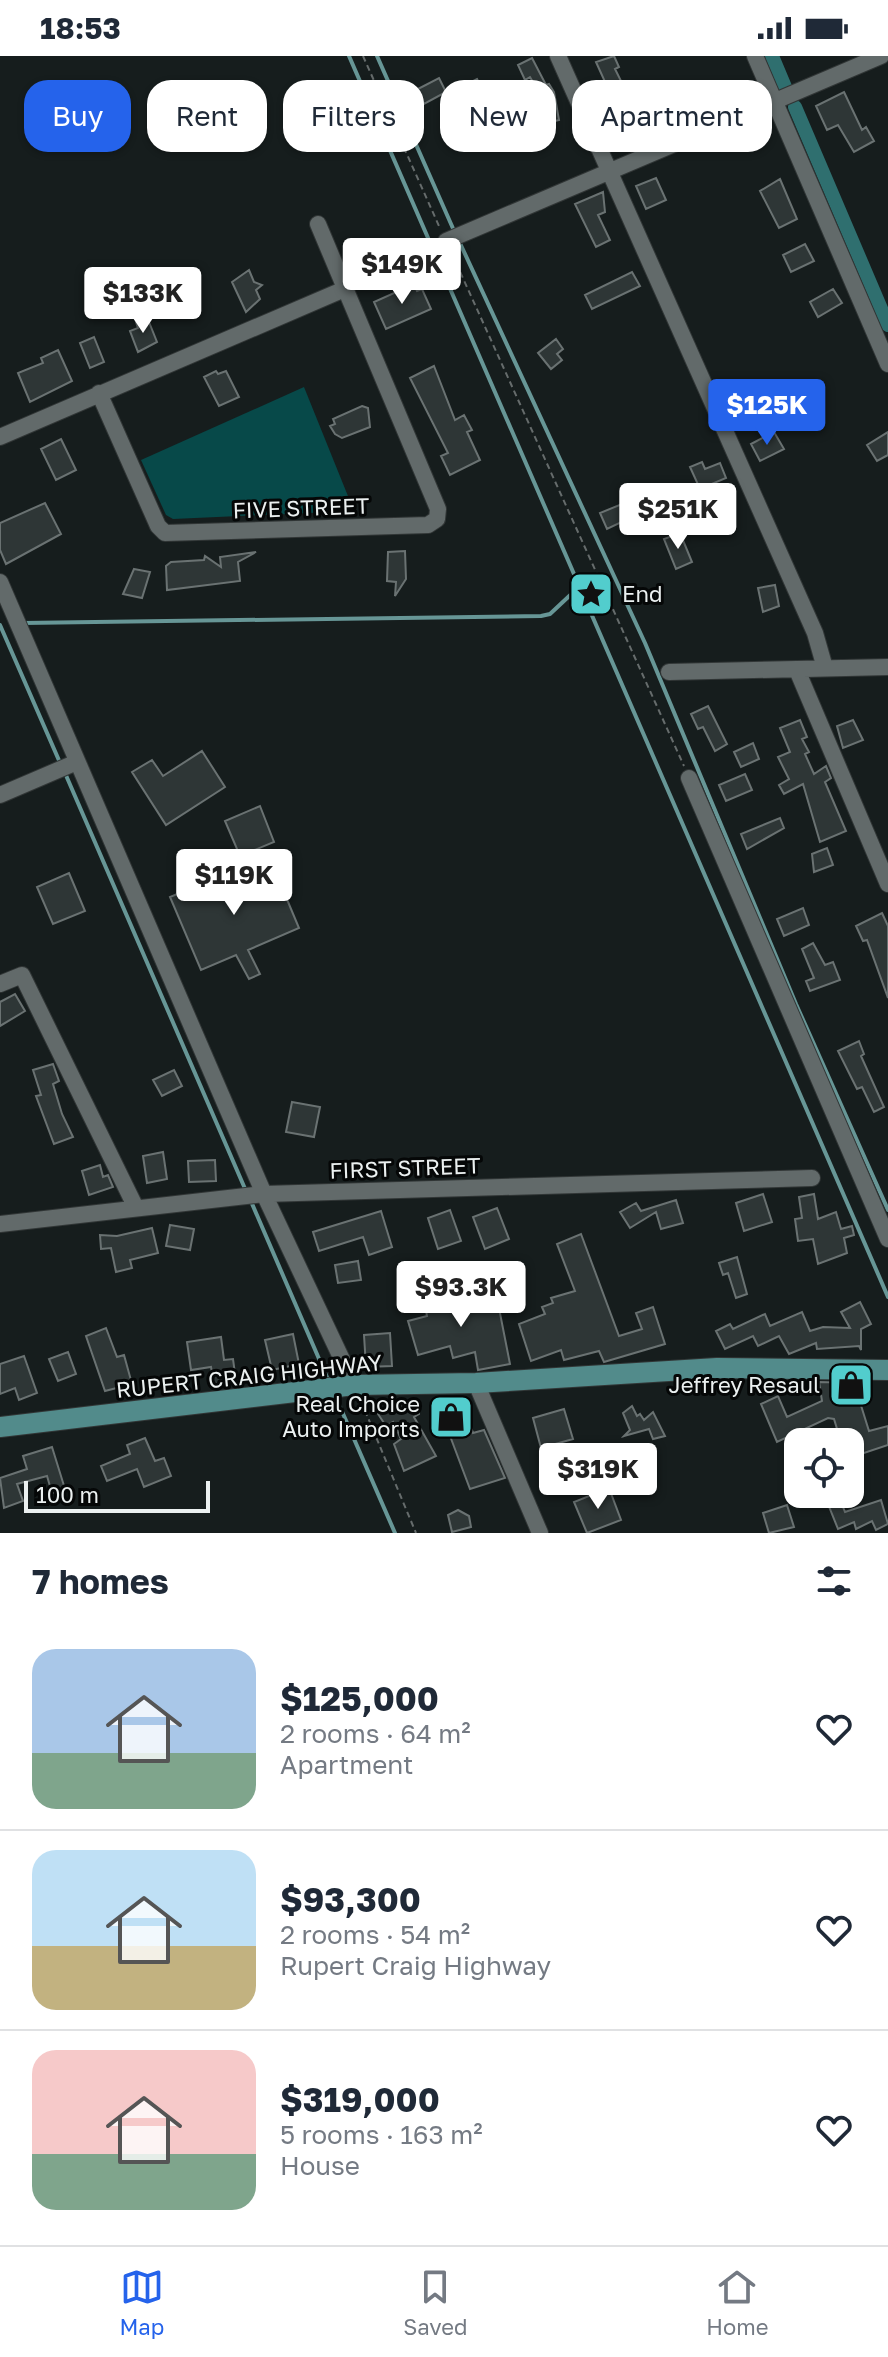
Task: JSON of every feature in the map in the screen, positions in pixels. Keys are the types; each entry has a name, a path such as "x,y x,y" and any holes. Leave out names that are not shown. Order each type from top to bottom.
{"main road":[{"name":"RUPERT CRAIG HIGHWAY","path":"0,1427 354,1385 476,1383 717,1368 888,1370"}],"street":[{"path":"558,56 815,633 825,668"},
{"path":"755,56 888,364"},
{"path":"446,241 881,56"},
{"path":"0,437 347,288 318,224"},
{"name":"FIVE STREET","path":"99,393 158,526 165,533 428,525 437,519 438,509 347,288"},
{"path":"0,582 264,1194 354,1385"},
{"path":"669,672 888,667"},
{"path":"797,670 888,884"},
{"path":"0,795 77,762"},
{"path":"689,778 888,1239"},
{"path":"0,984 22,975 136,1208"},
{"name":"FIRST STREET","path":"0,1224 264,1194 812,1178"},
{"path":"476,1383 540,1533"}],"path":[{"path":"363,56 689,778"},
{"path":"354,1385 416,1533"}],"shaded area":[{"path":"304,387 354,511 173,519 166,515 141,460"}],"building":[{"path":"614,56 619,67 615,69 620,80 604,80 596,62"},
{"path":"532,58 543,80 532,80 530,77 525,80 518,65"},
{"path":"439,78 440,95 424,104 424,86"},
{"path":"844,92 862,130 866,127 874,141 854,152 838,125 827,130 816,106"},
{"path":"656,178 666,200 646,209 636,186"},
{"path":"780,179 797,219 779,228 760,191"},
{"path":"603,192 605,212 598,215 610,240 596,247 575,204"},
{"path":"805,244 814,261 791,272 783,255"},
{"path":"249,270 254,282 262,285 256,290 260,299 246,312 232,282"},
{"path":"632,272 640,286 592,309 585,295"},
{"path":"414,284 417,291 422,289 431,309 386,329 374,302"},
{"path":"833,289 842,303 818,317 810,302"},
{"path":"147,317 157,342 138,352 130,331 138,328 136,322"},
{"path":"94,337 104,362 90,368 80,343"},
{"path":"556,339 563,349 557,354 562,360 551,369 538,353"},
{"path":"58,350 72,381 30,402 18,373 43,363 41,358"},
{"path":"434,366 455,420 464,415 472,430 467,432 480,460 450,475 441,456 448,453 410,378"},
{"path":"216,371 218,374 226,371 239,397 219,406 204,377"},
{"path":"362,406 368,408 370,427 342,438 335,434 330,426 335,424 333,419"},
{"path":"774,432 784,449 760,461 751,444"},
{"path":"888,432 888,455 877,461 867,445"},
{"path":"61,439 76,470 56,480 41,449"},
{"path":"702,462 705,469 720,463 726,478 700,489 690,467"},
{"path":"45,503 61,534 6,564 0,550 0,523"},
{"path":"622,504 628,519 607,529 600,513"},
{"path":"680,533 692,562 676,569 664,539"},
{"path":"405,551 406,579 395,596 396,582 387,581 388,552"},
{"path":"256,552 238,562 240,581 167,590 166,566 171,562 204,560 205,556 221,567 220,557"},
{"path":"134,569 150,572 142,598 123,594"},
{"path":"775,585 779,606 763,612 758,588"},
{"path":"708,706 727,744 715,751 703,727 698,729 691,714"},
{"path":"800,720 807,737 802,739 809,752 805,754 814,774 826,766 831,778 825,782 846,831 820,842 803,784 784,794 779,785 789,779 778,757 790,752 780,728"},
{"path":"853,720 863,740 843,748 837,726"},
{"path":"753,743 759,759 741,767 734,752"},
{"path":"202,751 225,787 166,825 132,772 152,760 163,776"},
{"path":"745,774 752,790 726,801 719,785"},
{"path":"260,806 274,842 240,856 225,821"},
{"path":"780,818 784,828 747,849 741,834"},
{"path":"827,848 833,865 814,872 812,854"},
{"path":"273,866 299,928 248,950 260,974 249,979 236,955 201,970 170,897 241,867 246,878"},
{"path":"69,873 85,911 53,924 37,887"},
{"path":"803,908 809,925 784,936 777,919"},
{"path":"882,913 888,926 888,998 867,940 863,941 856,926"},
{"path":"813,943 825,965 833,962 840,980 810,991 806,981 814,978 802,949"},
{"path":"15,994 25,1011 0,1026 0,1002"},
{"path":"859,1041 864,1054 861,1056 884,1107 874,1112 862,1087 857,1089 838,1051"},
{"path":"53,1064 59,1081 53,1084 73,1137 54,1144 36,1096 41,1095 33,1070"},
{"path":"174,1070 182,1086 162,1096 153,1080"},
{"path":"292,1102 320,1107 314,1137 286,1132"},
{"path":"163,1152 167,1179 147,1183 143,1156"},
{"path":"215,1160 216,1181 189,1182 188,1161"},
{"path":"100,1165 103,1177 108,1175 113,1187 89,1195 82,1171"},
{"path":"763,1194 772,1222 744,1231 736,1203"},
{"path":"814,1194 818,1219 836,1212 841,1229 852,1226 854,1235 844,1238 847,1253 818,1264 813,1239 798,1241 795,1219 802,1218 799,1197"},
{"path":"676,1200 683,1223 661,1229 656,1212 630,1228 620,1212 636,1203 641,1211"},
{"path":"497,1208 509,1239 485,1249 473,1217"},
{"path":"450,1210 461,1241 438,1249 428,1218"},
{"path":"381,1211 392,1247 369,1255 363,1237 319,1251 313,1232"},
{"path":"170,1225 194,1229 190,1250 166,1246"},
{"path":"152,1228 158,1253 130,1260 132,1268 116,1272 111,1248 101,1249 100,1235 117,1236"},
{"path":"581,1234 619,1336 642,1329 636,1313 653,1307 665,1344 604,1362 599,1351 564,1360 561,1350 531,1361 519,1324 545,1314 542,1307 553,1303 551,1298 575,1291 557,1244"},
{"path":"737,1257 747,1294 736,1298 728,1273 723,1275 719,1263"},
{"path":"358,1261 361,1280 338,1283 335,1265"},
{"path":"458,1288 462,1308 498,1303 510,1364 478,1370 475,1352 453,1358 450,1346 418,1355 408,1321 427,1316 423,1294"},
{"path":"860,1302 871,1324 861,1329 861,1350 859,1346 817,1349 816,1343 789,1354 779,1336 758,1346 753,1336 725,1349 716,1331 730,1324 733,1329 765,1314 770,1326 802,1312 810,1331 823,1327 850,1328 841,1312"},
{"path":"106,1328 117,1357 124,1355 132,1384 105,1391 86,1336"},
{"path":"390,1333 392,1366 366,1367 364,1335"},
{"path":"293,1334 299,1364 272,1370 265,1340"},
{"path":"221,1337 224,1360 233,1359 236,1381 214,1384 211,1367 191,1370 187,1342"},
{"path":"68,1352 76,1374 58,1381 49,1359"},
{"path":"24,1356 37,1393 19,1400 15,1388 0,1394 0,1364"},
{"path":"819,1382 854,1383 869,1431 888,1426 888,1445 864,1453 864,1428 837,1428 834,1419 828,1418 807,1428 784,1428 784,1439 777,1442 761,1404 778,1396 787,1417 822,1401"},
{"path":"406,1401 417,1401 419,1414 414,1417 436,1456 404,1471 394,1444 401,1439 393,1422 386,1426 378,1414"},
{"path":"464,1405 473,1433 484,1430 505,1478 470,1489 441,1412"},
{"path":"632,1406 637,1416 640,1414 644,1420 653,1412 665,1436 653,1439 649,1429 624,1436 630,1430 623,1413"},
{"path":"564,1409 573,1439 541,1448 533,1418"},
{"path":"145,1438 155,1461 164,1458 171,1476 144,1487 137,1469 107,1481 101,1466 130,1454 127,1445"},
{"path":"52,1447 65,1489 52,1493 47,1476 17,1484 23,1501 4,1508 0,1478 27,1469 23,1456"},
{"path":"609,1488 621,1520 587,1533 574,1502"},
{"path":"881,1500 888,1524 876,1530 872,1521 856,1529 854,1522 838,1529 830,1508 843,1508 845,1512"},
{"path":"784,1506 788,1508 794,1527 769,1533 763,1513"},
{"path":"458,1510 469,1516 471,1527 452,1532 448,1515"}],"waterway":[{"path":"349,56 888,1297"},
{"path":"377,56 455,233"},
{"path":"772,56 785,87"},
{"path":"795,107 888,325"},
{"path":"459,241 645,643 796,1004 888,1210"},
{"path":"23,623 541,616 550,614 581,585"},
{"path":"0,625 61,765"},
{"path":"65,773 246,1191"},
{"path":"250,1199 329,1382"},
{"path":"334,1393 395,1533"}],"place":[{"name":"End","path":"591,594"},
{"name":"Jeffrey Resaul","path":"851,1385"},
{"name":"Real Choice Auto Imports","path":"451,1417"}]}
